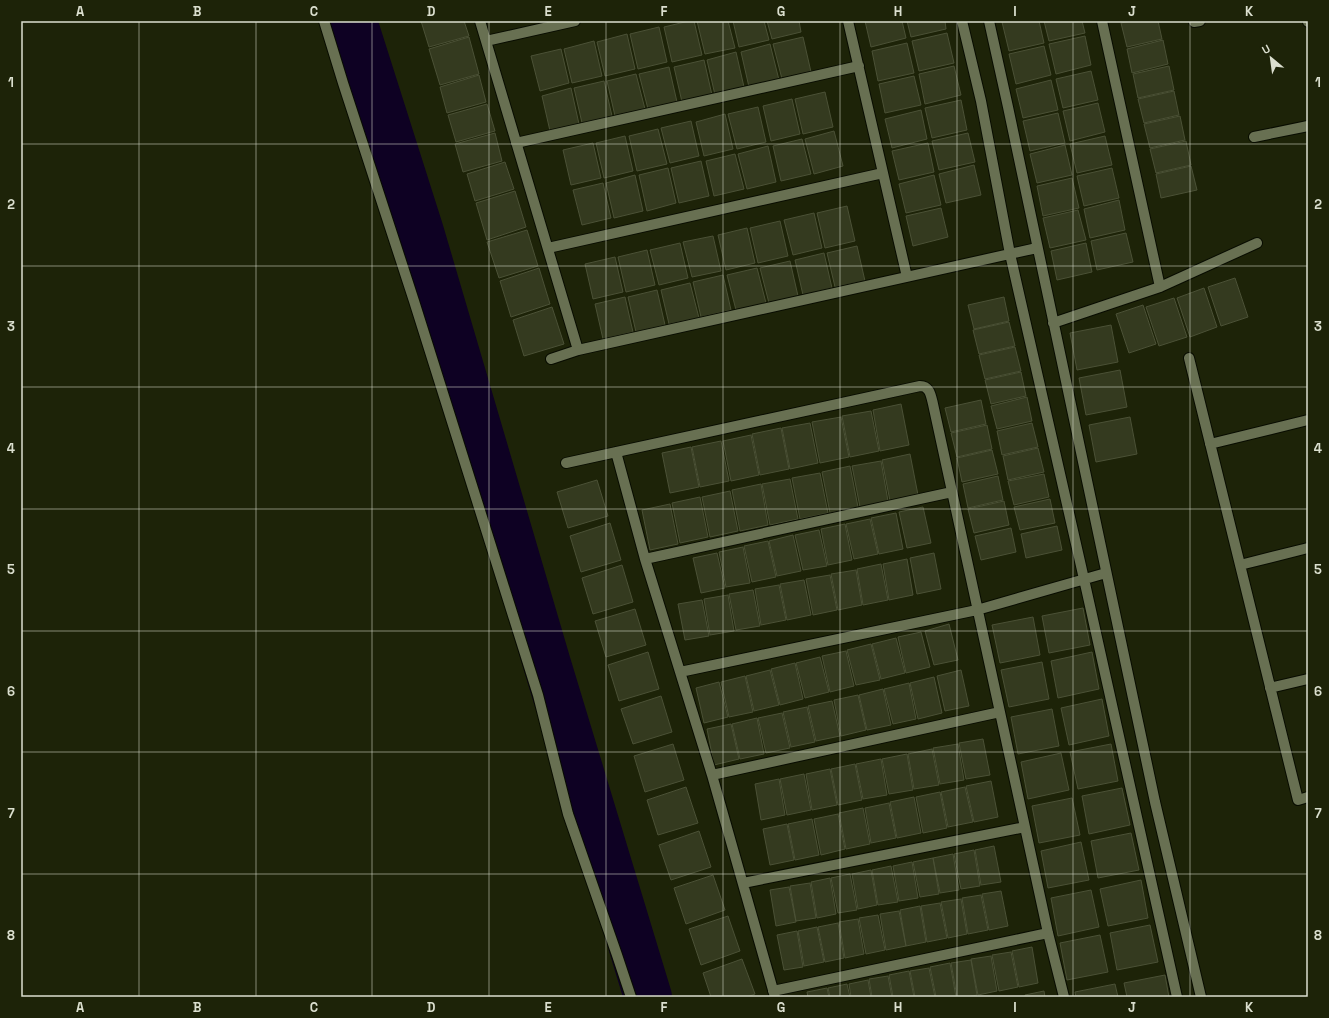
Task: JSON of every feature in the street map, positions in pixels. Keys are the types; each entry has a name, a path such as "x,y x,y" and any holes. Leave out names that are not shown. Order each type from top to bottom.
{"street":[{"path":"324,21 414,300 538,695 568,814 631,997"},
{"path":"480,21 578,350"},
{"path":"486,41 575,21"},
{"path":"848,21 907,277"},
{"path":"962,21 981,101 1010,254 1177,997"},
{"path":"989,21 1155,802 1201,997"},
{"path":"1102,21 1160,287"},
{"path":"516,143 859,66"},
{"path":"1254,137 1308,126"},
{"path":"548,248 883,173"},
{"path":"1053,323 1160,287 1257,242"},
{"path":"551,359 578,350 1037,248"},
{"path":"1189,358 1298,800 1308,797"},
{"path":"566,463 924,386 928,389 931,395 977,610 1026,826 1048,933 1064,997"},
{"path":"1210,444 1308,420"},
{"path":"616,452 645,559 712,775 774,994 1048,933"},
{"path":"645,559 952,492"},
{"path":"1240,565 1308,548"},
{"path":"680,672 977,610 1106,573"},
{"path":"1270,688 1308,679"},
{"path":"712,775 1000,712"},
{"path":"743,883 1026,826"}],"green space":[{"path":"326,21 353,21 471,406 648,997 630,997 597,895 538,695"}],"building":[{"path":"421,21 464,21 469,36 429,47"},
{"path":"694,21 702,55 672,62 664,27"},
{"path":"697,21 728,21 735,48 705,54"},
{"path":"733,21 764,21 769,40 739,47"},
{"path":"767,21 799,21 801,32 772,39"},
{"path":"865,21 902,21 906,38 871,47"},
{"path":"907,21 945,21 946,29 911,37"},
{"path":"1039,21 1044,43 1009,51 1002,22"},
{"path":"1044,21 1082,21 1085,33 1049,41"},
{"path":"1131,21 1158,21 1162,39 1127,47 1121,23"},
{"path":"659,27 667,62 638,69 630,34"},
{"path":"947,33 954,63 919,71 912,41"},
{"path":"627,34 635,69 605,76 597,42"},
{"path":"1085,36 1091,65 1056,74 1049,44"},
{"path":"469,37 479,74 440,85 429,49"},
{"path":"803,37 811,72 782,79 773,44"},
{"path":"1163,40 1168,64 1132,73 1127,49"},
{"path":"594,41 602,76 572,83 564,49"},
{"path":"907,43 914,73 878,81 872,51"},
{"path":"770,44 779,80 749,87 741,52"},
{"path":"1044,46 1051,75 1016,84 1009,54"},
{"path":"561,49 569,83 540,91 531,56"},
{"path":"736,52 744,87 715,95 707,60"},
{"path":"704,60 712,95 682,102 674,67"},
{"path":"954,66 961,95 925,104 919,74"},
{"path":"1169,66 1174,90 1138,98 1133,74"},
{"path":"669,67 677,102 648,109 639,74"},
{"path":"1091,71 1098,100 1063,108 1056,79"},
{"path":"636,74 645,109 615,116 607,81"},
{"path":"479,75 486,102 447,113 440,87"},
{"path":"914,76 921,105 885,113 879,84"},
{"path":"1051,80 1058,110 1023,118 1016,89"},
{"path":"604,81 612,116 582,123 574,88"},
{"path":"571,88 579,124 550,131 542,96"},
{"path":"1174,91 1179,115 1144,123 1138,99"},
{"path":"825,92 833,127 803,134 795,99"},
{"path":"792,99 800,134 771,141 763,106"},
{"path":"961,100 967,130 932,138 925,108"},
{"path":"1098,103 1105,132 1070,141 1063,111"},
{"path":"487,104 495,131 456,142 448,115"},
{"path":"758,107 766,142 737,149 728,114"},
{"path":"921,110 927,139 892,148 885,119"},
{"path":"1058,113 1065,143 1030,151 1023,121"},
{"path":"725,114 733,149 704,156 696,122"},
{"path":"1180,116 1185,140 1150,148 1144,124"},
{"path":"691,121 699,156 670,163 661,128"},
{"path":"658,129 667,164 637,171 629,136"},
{"path":"834,131 843,166 814,174 805,139"},
{"path":"495,133 502,161 463,172 455,144"},
{"path":"968,133 975,162 939,170 932,141"},
{"path":"625,136 633,171 604,178 596,143"},
{"path":"1105,136 1112,165 1077,173 1070,144"},
{"path":"802,139 811,174 781,181 773,146"},
{"path":"1186,141 1191,165 1156,173 1150,149"},
{"path":"593,143 601,178 571,185 563,150"},
{"path":"928,143 934,172 899,180 892,151"},
{"path":"1065,145 1072,175 1037,183 1030,154"},
{"path":"768,146 776,182 747,189 738,154"},
{"path":"735,154 744,189 714,196 706,161"},
{"path":"701,161 709,196 679,203 671,168"},
{"path":"505,162 514,189 475,201 467,174"},
{"path":"974,165 981,195 946,203 939,174"},
{"path":"1191,166 1197,190 1161,198 1156,174"},
{"path":"668,168 676,203 647,211 639,175"},
{"path":"1112,168 1119,198 1084,206 1077,176"},
{"path":"635,175 643,211 614,218 606,183"},
{"path":"934,175 941,205 906,213 899,184"},
{"path":"1072,178 1079,208 1043,216 1037,186"},
{"path":"603,183 611,218 582,225 573,190"},
{"path":"515,191 526,227 487,240 476,203"},
{"path":"1119,200 1125,230 1090,238 1084,209"},
{"path":"847,206 855,241 825,248 817,213"},
{"path":"941,208 948,237 913,246 906,216"},
{"path":"1078,210 1086,240 1050,248 1043,218"},
{"path":"814,213 822,248 793,255 784,220"},
{"path":"780,221 788,256 758,263 750,228"},
{"path":"747,228 755,263 726,270 718,235"},
{"path":"527,230 538,266 499,278 487,242"},
{"path":"1126,233 1133,262 1097,270 1091,241"},
{"path":"713,236 721,271 692,277 683,242"},
{"path":"680,243 688,278 659,285 650,250"},
{"path":"1086,243 1092,272 1057,280 1051,251"},
{"path":"857,246 865,281 835,287 827,253"},
{"path":"647,250 655,285 626,292 618,257"},
{"path":"824,253 832,288 803,295 795,260"},
{"path":"615,257 623,292 593,299 585,264"},
{"path":"790,261 798,296 769,303 760,268"},
{"path":"539,268 550,304 511,317 500,281"},
{"path":"757,268 766,303 736,310 727,275"},
{"path":"723,275 731,310 701,317 693,282"},
{"path":"1235,278 1248,317 1221,326 1208,287"},
{"path":"690,283 699,318 669,324 661,290"},
{"path":"1204,288 1217,327 1190,337 1177,298"},
{"path":"657,290 665,325 636,332 628,297"},
{"path":"625,297 633,332 603,339 595,304"},
{"path":"1004,297 1009,321 974,329 968,305"},
{"path":"1174,298 1187,337 1159,346 1146,307"},
{"path":"1143,305 1156,344 1129,353 1116,314"},
{"path":"552,307 564,344 524,356 513,320"},
{"path":"1009,322 1015,346 979,354 973,330"},
{"path":"1111,325 1118,362 1077,370 1070,333"},
{"path":"1015,347 1021,371 985,379 979,355"},
{"path":"1120,370 1127,407 1086,415 1079,378"},
{"path":"1021,372 1026,396 991,404 985,380"},
{"path":"1027,397 1032,421 997,429 991,406"},
{"path":"981,400 986,424 951,432 945,408"},
{"path":"901,404 909,445 880,451 873,410"},
{"path":"871,411 879,451 850,457 842,416"},
{"path":"841,417 849,457 820,463 812,422"},
{"path":"1130,417 1137,454 1096,462 1089,425"},
{"path":"810,423 818,463 790,469 782,428"},
{"path":"1032,423 1038,447 1002,455 997,431"},
{"path":"987,425 992,449 957,457 951,433"},
{"path":"781,428 789,469 760,475 752,434"},
{"path":"751,435 759,475 731,481 723,441"},
{"path":"721,441 729,481 700,487 692,447"},
{"path":"691,447 699,487 670,493 662,453"},
{"path":"1038,448 1044,472 1008,480 1003,456"},
{"path":"992,450 998,474 962,482 957,458"},
{"path":"910,454 918,495 890,501 882,460"},
{"path":"881,461 888,501 860,507 852,466"},
{"path":"850,466 858,507 830,513 822,472"},
{"path":"820,473 828,513 800,519 792,478"},
{"path":"1044,474 1049,497 1014,505 1008,481"},
{"path":"998,476 1003,500 968,508 963,484"},
{"path":"790,479 798,519 770,525 762,484"},
{"path":"597,480 608,516 568,528 557,492"},
{"path":"761,484 768,525 740,531 732,490"},
{"path":"730,491 738,531 710,537 702,497"},
{"path":"700,497 708,537 680,543 672,503"},
{"path":"1050,499 1055,523 1020,530 1014,507"},
{"path":"1004,501 1009,525 974,533 968,509"},
{"path":"670,504 678,544 650,550 642,510"},
{"path":"923,507 931,543 907,548 899,512"},
{"path":"896,513 903,549 879,554 871,518"},
{"path":"870,519 878,554 854,559 846,524"},
{"path":"610,523 621,560 581,572 570,536"},
{"path":"845,524 852,560 828,565 821,529"},
{"path":"1057,526 1062,550 1026,558 1021,534"},
{"path":"1011,528 1016,552 981,560 975,536"},
{"path":"819,530 827,566 803,570 795,535"},
{"path":"793,535 801,571 777,576 769,541"},
{"path":"768,541 776,577 752,582 744,546"},
{"path":"743,547 750,583 726,587 719,552"},
{"path":"717,553 725,588 701,593 693,558"},
{"path":"934,553 941,589 917,594 910,558"},
{"path":"907,559 913,595 889,600 883,564"},
{"path":"881,564 888,600 863,605 857,569"},
{"path":"622,565 633,602 593,614 582,578"},
{"path":"856,570 862,605 838,610 831,574"},
{"path":"830,575 837,610 813,615 806,579"},
{"path":"804,580 811,615 787,620 780,584"},
{"path":"779,585 786,620 761,625 755,589"},
{"path":"753,590 760,626 736,630 729,594"},
{"path":"728,595 734,631 710,635 704,599"},
{"path":"702,600 709,636 685,640 678,604"},
{"path":"1083,608 1090,645 1049,653 1042,616"},
{"path":"635,609 646,645 606,657 595,621"},
{"path":"1033,617 1040,655 1000,663 992,625"},
{"path":"949,624 958,660 934,665 925,631"},
{"path":"921,632 930,667 906,673 898,637"},
{"path":"896,638 905,673 881,679 872,644"},
{"path":"871,644 880,680 856,685 847,650"},
{"path":"846,651 854,686 830,692 822,656"},
{"path":"648,652 659,689 619,701 608,665"},
{"path":"1092,652 1099,689 1058,698 1051,661"},
{"path":"820,657 829,692 805,698 796,663"},
{"path":"1042,662 1049,699 1009,707 1001,670"},
{"path":"795,663 803,699 780,705 771,669"},
{"path":"770,670 779,705 754,711 746,676"},
{"path":"961,670 969,706 945,711 937,676"},
{"path":"745,676 753,712 729,717 721,682"},
{"path":"934,677 942,713 918,719 910,683"},
{"path":"719,682 728,717 704,723 696,688"},
{"path":"909,683 916,719 893,724 884,689"},
{"path":"883,689 891,725 867,730 859,695"},
{"path":"858,695 866,730 841,736 834,700"},
{"path":"661,696 672,732 633,744 621,709"},
{"path":"1102,699 1109,736 1069,745 1061,708"},
{"path":"832,701 840,736 816,741 808,706"},
{"path":"807,707 815,742 791,747 783,712"},
{"path":"1052,709 1059,746 1018,754 1011,717"},
{"path":"782,713 790,748 766,753 758,718"},
{"path":"757,718 764,754 740,759 732,724"},
{"path":"731,724 739,759 714,765 707,729"},
{"path":"983,739 990,775 966,779 959,743"},
{"path":"673,744 684,780 645,792 634,756"},
{"path":"958,744 964,780 940,784 933,748"},
{"path":"1111,744 1118,781 1078,789 1070,752"},
{"path":"932,749 939,785 914,789 908,754"},
{"path":"1061,753 1069,790 1028,799 1021,762"},
{"path":"907,754 913,790 889,794 882,759"},
{"path":"881,759 887,795 863,799 856,764"},
{"path":"855,764 862,800 838,805 831,769"},
{"path":"830,769 837,805 812,810 806,774"},
{"path":"804,774 811,810 787,815 780,779"},
{"path":"779,779 785,815 761,820 755,784"},
{"path":"991,781 998,817 974,822 966,786"},
{"path":"686,787 698,823 658,835 647,800"},
{"path":"965,787 973,822 948,827 941,792"},
{"path":"1122,788 1130,825 1089,834 1082,796"},
{"path":"940,792 947,828 923,833 916,797"},
{"path":"914,797 921,833 897,838 890,802"},
{"path":"1072,798 1080,835 1039,843 1032,806"},
{"path":"889,803 896,838 871,843 865,808"},
{"path":"863,808 870,844 846,849 839,813"},
{"path":"838,814 845,849 821,855 814,819"},
{"path":"812,819 819,855 795,860 788,824"},
{"path":"787,824 794,860 770,865 763,829"},
{"path":"699,831 711,867 671,880 659,845"},
{"path":"1131,833 1139,870 1098,878 1091,841"},
{"path":"1081,842 1089,880 1048,888 1041,851"},
{"path":"994,846 1001,882 981,885 975,850"},
{"path":"974,850 980,886 961,889 954,854"},
{"path":"953,854 959,890 940,893 933,858"},
{"path":"933,858 939,894 920,897 913,862"},
{"path":"912,862 918,898 899,901 893,866"},
{"path":"891,866 898,902 878,905 872,870"},
{"path":"871,870 877,905 858,909 852,874"},
{"path":"850,874 857,910 838,913 831,878"},
{"path":"713,875 725,910 686,924 674,888"},
{"path":"830,878 836,914 817,918 811,882"},
{"path":"1141,880 1148,918 1108,926 1100,889"},
{"path":"810,883 816,918 796,921 790,886"},
{"path":"789,887 796,922 776,926 770,890"},
{"path":"1091,890 1099,927 1058,936 1051,898"},
{"path":"1001,891 1008,926 989,930 982,894"},
{"path":"981,895 988,930 968,934 962,898"},
{"path":"961,899 967,934 948,938 941,902"},
{"path":"940,903 947,938 927,942 921,906"},
{"path":"920,906 926,942 906,946 900,910"},
{"path":"899,911 906,946 886,950 880,914"},
{"path":"878,915 885,950 866,954 859,918"},
{"path":"728,916 740,951 701,965 689,929"},
{"path":"858,919 864,954 845,958 839,922"},
{"path":"838,923 844,958 825,962 818,927"},
{"path":"1150,925 1158,962 1117,970 1110,933"},
{"path":"817,927 824,962 804,966 798,931"},
{"path":"797,931 803,967 784,970 777,935"},
{"path":"1100,935 1108,972 1067,980 1060,943"},
{"path":"1032,947 1038,983 1019,987 1012,951"},
{"path":"1011,952 1018,987 999,991 992,955"},
{"path":"991,956 997,991 978,995 971,959"},
{"path":"742,959 755,994 747,997 711,997 703,973"},
{"path":"971,960 977,995 957,997 951,963"},
{"path":"950,963 956,997 936,997 930,967"},
{"path":"929,968 935,997 915,997 910,971"},
{"path":"909,971 914,997 893,997 889,975"},
{"path":"1165,975 1169,997 1127,997 1124,983"},
{"path":"888,976 892,997 872,997 869,979"},
{"path":"868,980 871,997 851,997 849,984"},
{"path":"847,984 850,997 830,997 828,988"},
{"path":"1115,984 1118,997 1076,997 1075,992"},
{"path":"827,988 829,997 808,997 807,992"},
{"path":"1044,991 1045,997 1025,997 1025,995"}],"waterway":[{"path":"353,21 420,232 547,664 648,997"}]}
